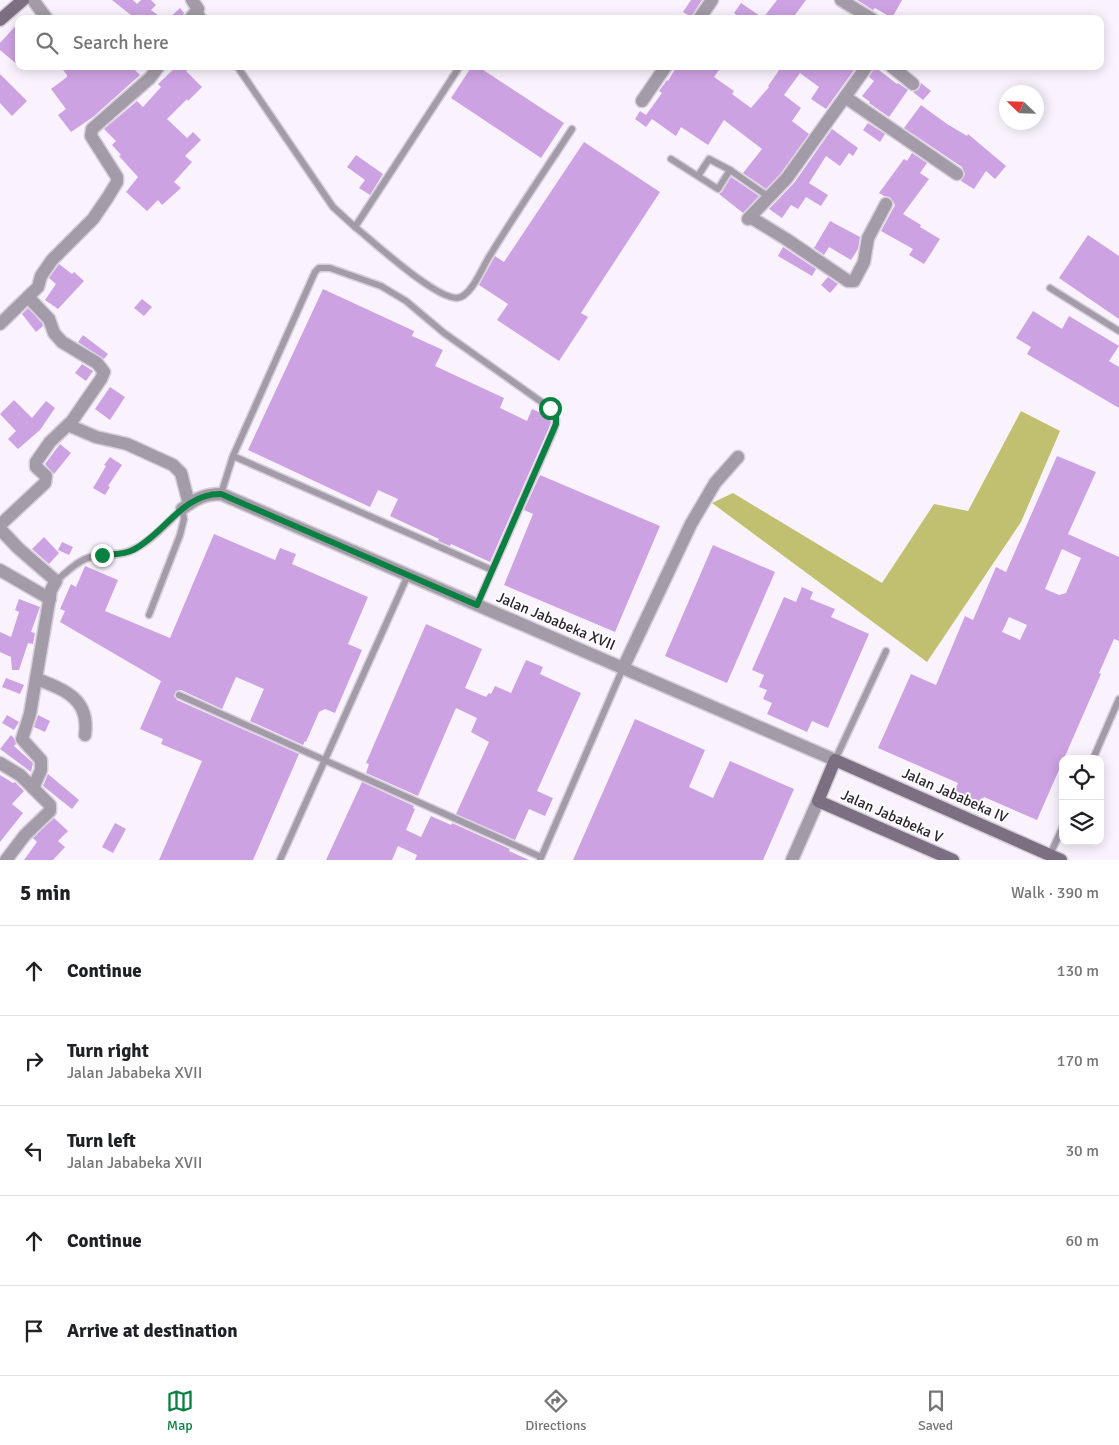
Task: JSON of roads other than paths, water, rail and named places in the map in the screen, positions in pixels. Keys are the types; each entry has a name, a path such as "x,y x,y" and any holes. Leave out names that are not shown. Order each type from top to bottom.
{"street":[{"path":"33,0 44,15"},
{"path":"702,15 712,0"},
{"path":"841,0 865,15"},
{"path":"0,20 16,2"},
{"path":"0,324 38,287 41,276 52,260 93,218 117,182 117,177 91,136 92,129 150,78 156,70"},
{"path":"642,101 663,70"},
{"path":"864,70 793,170 749,218 786,239 848,281 854,281 864,262 868,238 886,204"},
{"path":"897,70 913,84"},
{"path":"845,97 957,174"},
{"path":"0,525 45,483 46,476 36,467 36,462 50,442 68,425 104,372 96,363 62,342 54,333 49,319 28,297"},
{"path":"68,425 96,436 127,444 173,465 181,473 186,507 204,496 221,494"},
{"path":"623,668 691,524 715,484 738,457"},
{"name":"Jalan Jababeka XVII","path":"221,494 835,760"},
{"path":"0,529 56,581 51,590 30,714 26,732 22,738 42,762 41,770 33,788"},
{"path":"0,570 50,599"},
{"path":"37,678 71,695 76,700 85,713 85,735"},
{"path":"792,860 835,760"},
{"name":"Jalan Jababeka IV","path":"835,760 1056,857"},
{"path":"0,763 20,775 50,805 50,811 25,836 6,860"},
{"name":"Jalan Jababeka V","path":"818,801 953,860"}],"lane":[{"path":"240,70 332,207 423,282 450,297 462,297 468,293 489,257 572,129"},
{"path":"355,227 457,70"},
{"path":"698,176 709,158 769,197"},
{"path":"671,159 718,189 730,170"},
{"path":"221,494 234,456 315,272 319,268 330,268 381,286 406,301 444,334 556,414 556,424 553,432 477,605"},
{"path":"1050,288 1119,331"},
{"path":"234,456 492,570"},
{"path":"56,581 89,558 132,550 149,539 186,507"},
{"path":"149,615 183,526 186,507"},
{"path":"280,860 408,575"},
{"path":"835,760 886,651"},
{"path":"179,695 541,859 623,668"},
{"path":"1095,755 1119,699"},
{"path":"1056,857 1059,844"}]}
